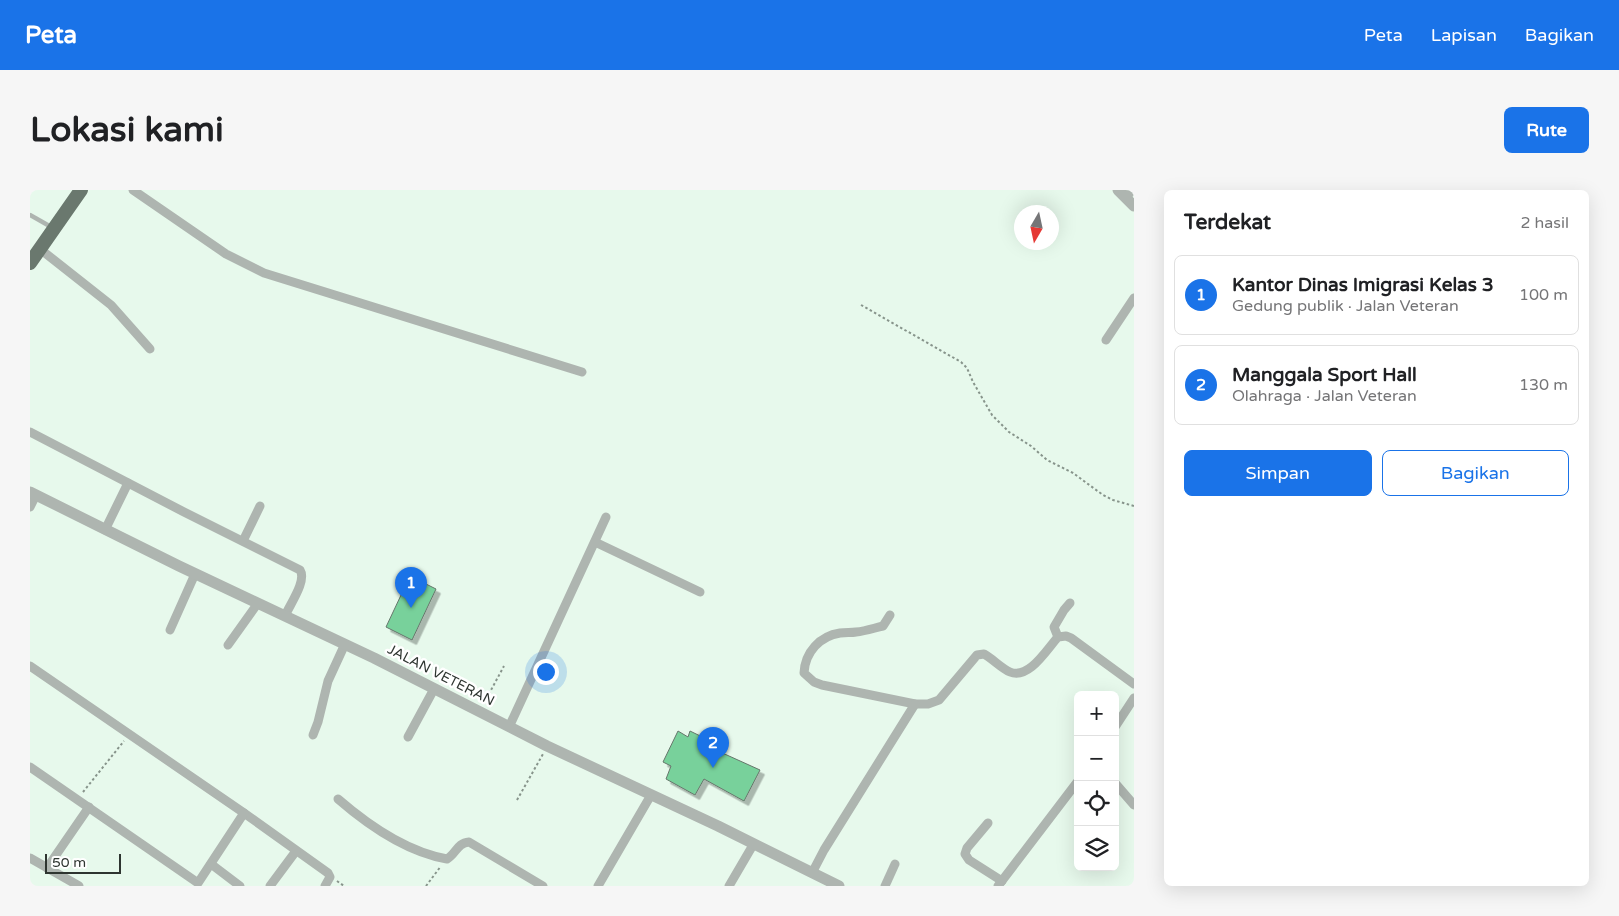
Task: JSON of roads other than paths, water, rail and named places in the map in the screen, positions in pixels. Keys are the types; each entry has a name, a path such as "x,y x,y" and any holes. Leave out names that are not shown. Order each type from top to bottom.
{"highway":[{"path":"34,257 81,190"}],"street":[{"path":"133,190 226,254 264,273 582,372"},
{"path":"34,257 111,305 150,349"},
{"path":"1106,340 1134,298"},
{"path":"30,432 300,570 302,573 301,582 285,616"},
{"path":"105,530 128,483"},
{"path":"30,507 33,494"},
{"name":"JALAN VETERAN","path":"33,494 195,574 345,644 547,746 839,886"},
{"path":"243,541 260,506"},
{"path":"509,727 606,517"},
{"path":"595,542 700,592"},
{"path":"170,630 195,574"},
{"path":"228,645 258,603"},
{"path":"1058,637 1054,627 1070,603"},
{"path":"890,615 883,626 871,630 841,632 817,644 810,650 804,673 814,682 822,685 915,704 928,704 939,700 980,653 987,655 1009,672 1026,672 1058,637 1066,636 1134,684"},
{"path":"313,735 320,716 328,681 345,644"},
{"path":"30,666 244,813 330,875 325,886"},
{"path":"408,737 434,689"},
{"path":"1119,721 1134,698"},
{"path":"812,873 824,850 915,704"},
{"path":"30,767 197,885 244,813"},
{"path":"988,823 966,848 965,854 969,860 1000,884 1074,786"},
{"path":"1119,788 1134,805"},
{"path":"598,886 651,795"},
{"path":"338,799 373,827 407,845 447,858 461,844 469,842 543,886"},
{"path":"47,868 89,807"},
{"path":"728,886 753,845"},
{"path":"270,886 296,851"},
{"path":"30,858 79,886"},
{"path":"211,864 240,886"},
{"path":"884,886 895,864"}],"lane":[{"path":"30,215 54,229"}],"place":[{"name":"Kantor Dinas Imigrasi Kelas 3","path":"411,608"},
{"name":"Manggala Sport Hall","path":"713,768"}]}
